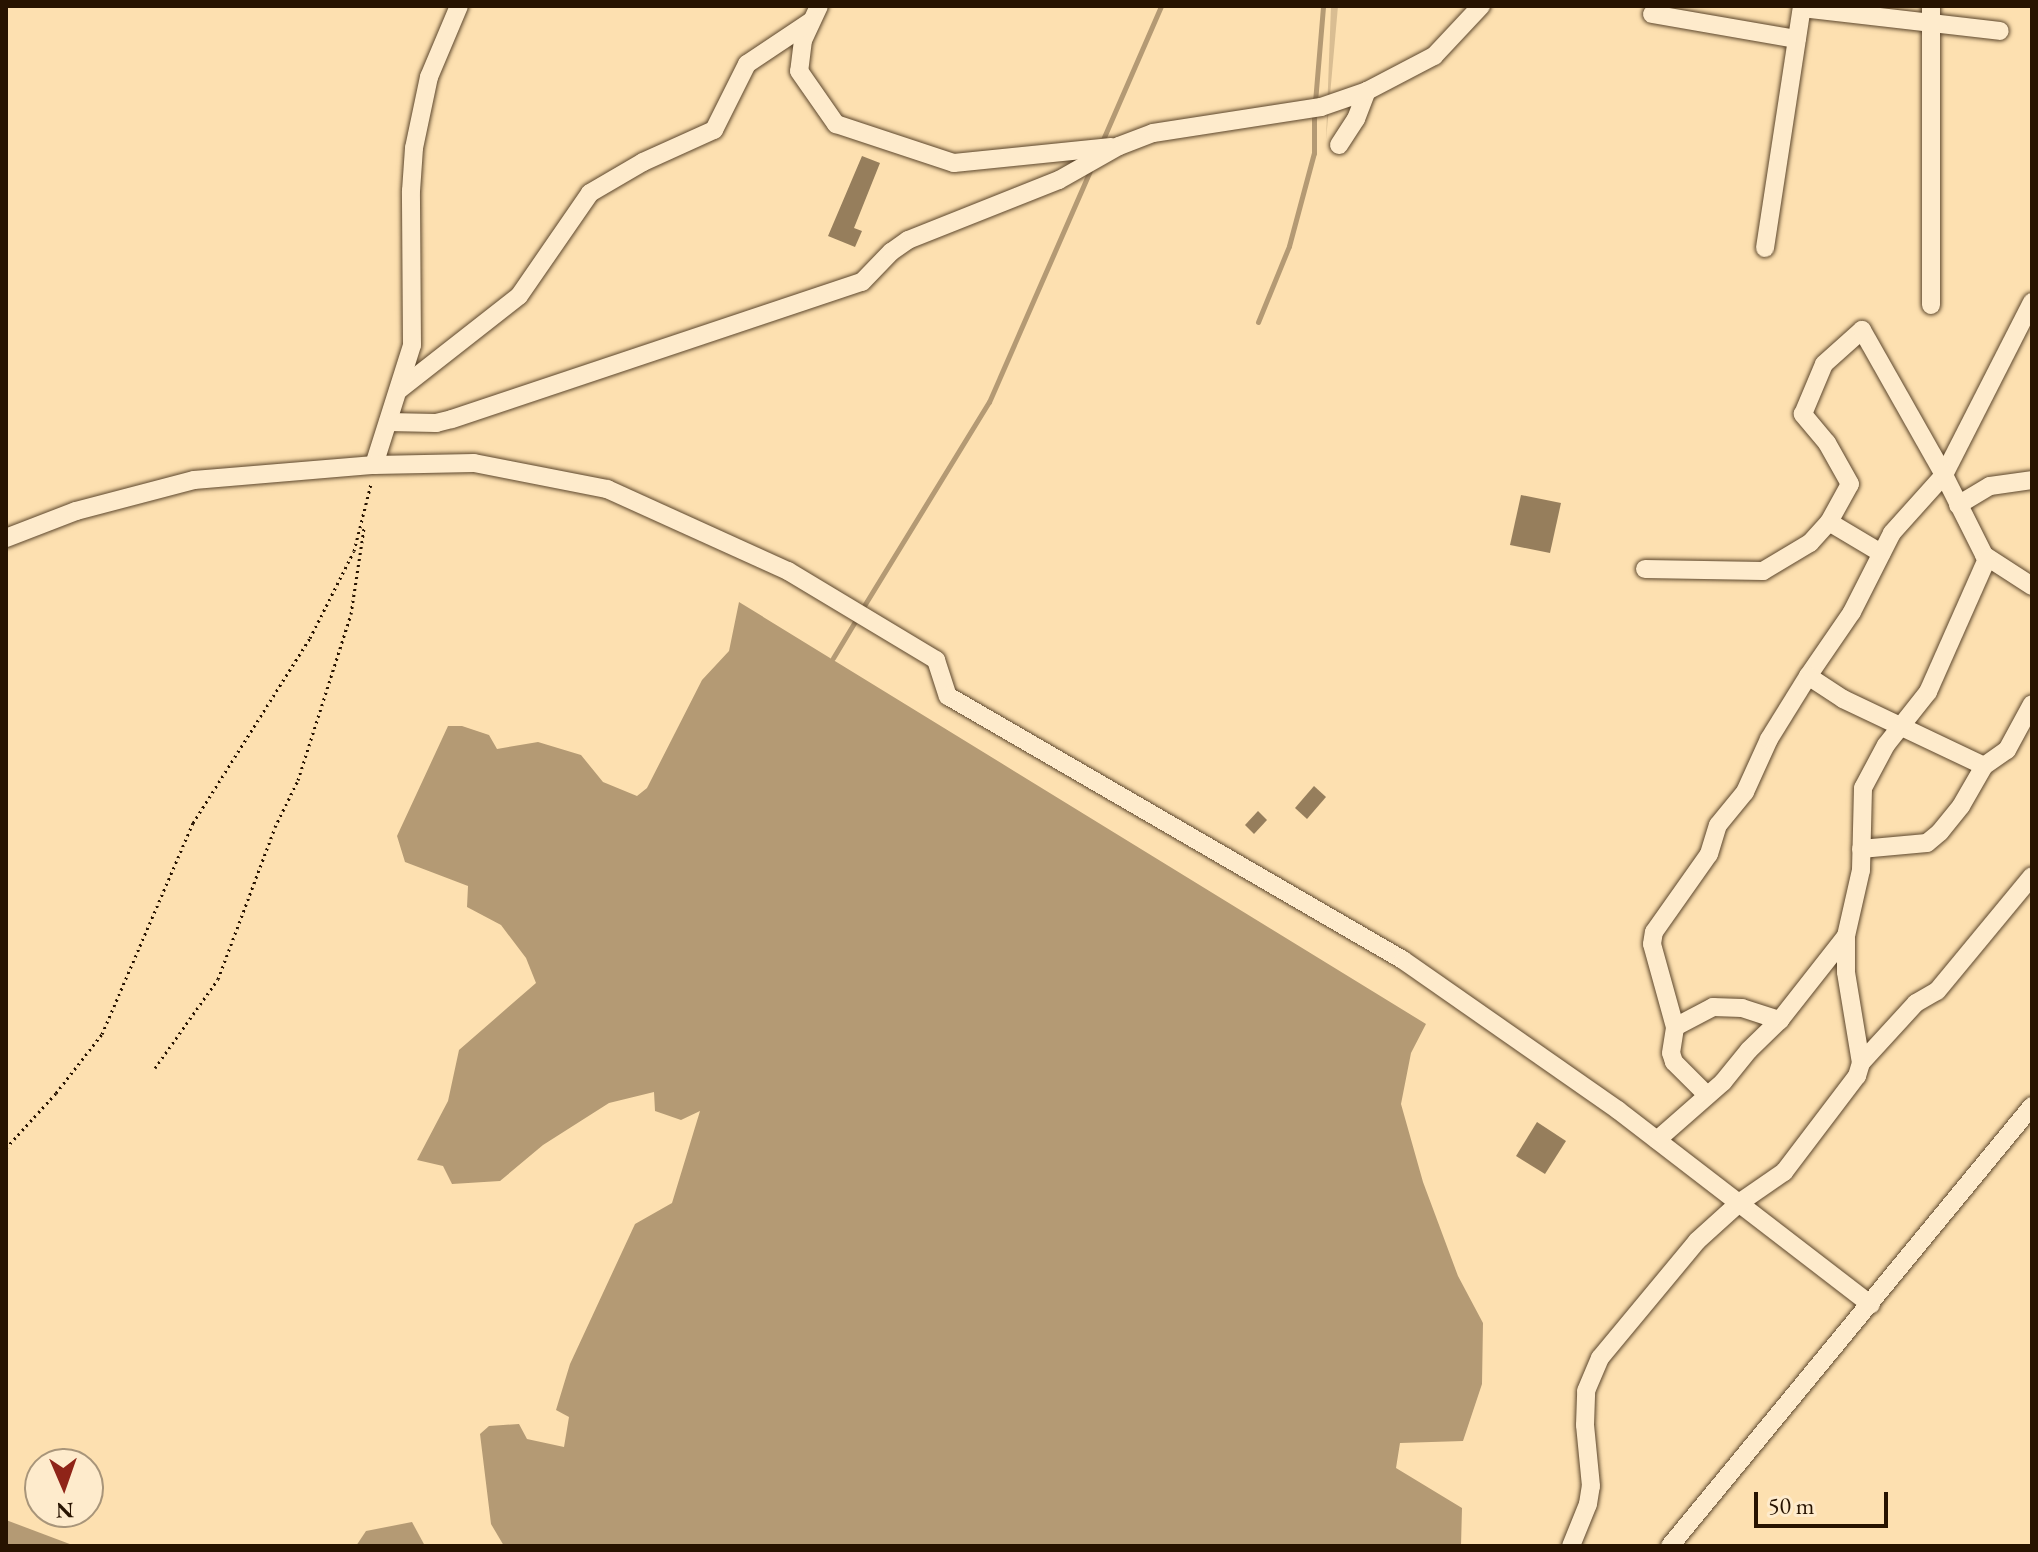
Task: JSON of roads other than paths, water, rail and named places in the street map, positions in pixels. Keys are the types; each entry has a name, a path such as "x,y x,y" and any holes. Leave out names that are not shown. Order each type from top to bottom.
{"street":[{"path":"374,465 410,357 413,329 411,191 414,148 429,77 459,6"},
{"path":"388,422 436,423 452,419 862,282 891,252 908,240 1059,180 1119,146 1168,129 1321,107 1367,91 1434,56 1481,6"},
{"path":"1765,248 1802,7 1930,14 2000,31"},
{"path":"399,390 519,296 590,193 643,162 714,130 747,64 815,14"},
{"path":"815,14 798,62 800,77 830,120 844,128 954,163 1119,146"},
{"path":"1652,14 1700,14 1797,39"},
{"path":"1930,14 1931,305"},
{"path":"1339,145 1367,91"},
{"path":"1707,1095 1674,1062 1671,1053 1675,1027 1652,944 1654,932 1709,854 1718,825 1745,792 1769,739 1852,612 1881,553 1900,523 1944,475 2032,302"},
{"path":"1645,569 1763,571 1810,543 1829,522 1849,488 1849,478 1803,414 1824,364 1862,330 1944,475 1987,559 2032,586"},
{"path":"6,538 76,511 194,480 374,465 474,463 539,477 588,482 788,571 936,660 948,696 1403,960 1657,1140 1871,1305"},
{"path":"1958,505 1990,486 2032,480"},
{"path":"1829,522 1881,553"},
{"path":"1861,1063 1846,972 1846,936 1861,870 1863,788 1874,766 1928,692 1987,559"},
{"path":"1808,676 1843,699 1984,766"},
{"path":"1861,849 1927,843 1940,832 1961,806 1984,766 2007,750 2032,704"},
{"path":"1571,1546 1588,1504 1591,1486 1585,1425 1586,1391 1600,1358 1697,1241 1739,1203 1784,1172 1837,1104 1861,1063 1916,1003 1937,991 2032,876"},
{"path":"1657,1140 1707,1095 1780,1020 1846,936"},
{"path":"1675,1027 1713,1007 1729,1006 1780,1020"},
{"path":"1670,1546 2032,1106"}],"waterway":[{"path":"1101,144 1161,6"},
{"path":"1315,102 1323,6"},
{"path":"1258,322 1289,246 1314,153 1314,112"},
{"path":"862,609 989,402 1091,168"},
{"path":"833,658 857,618"}]}
